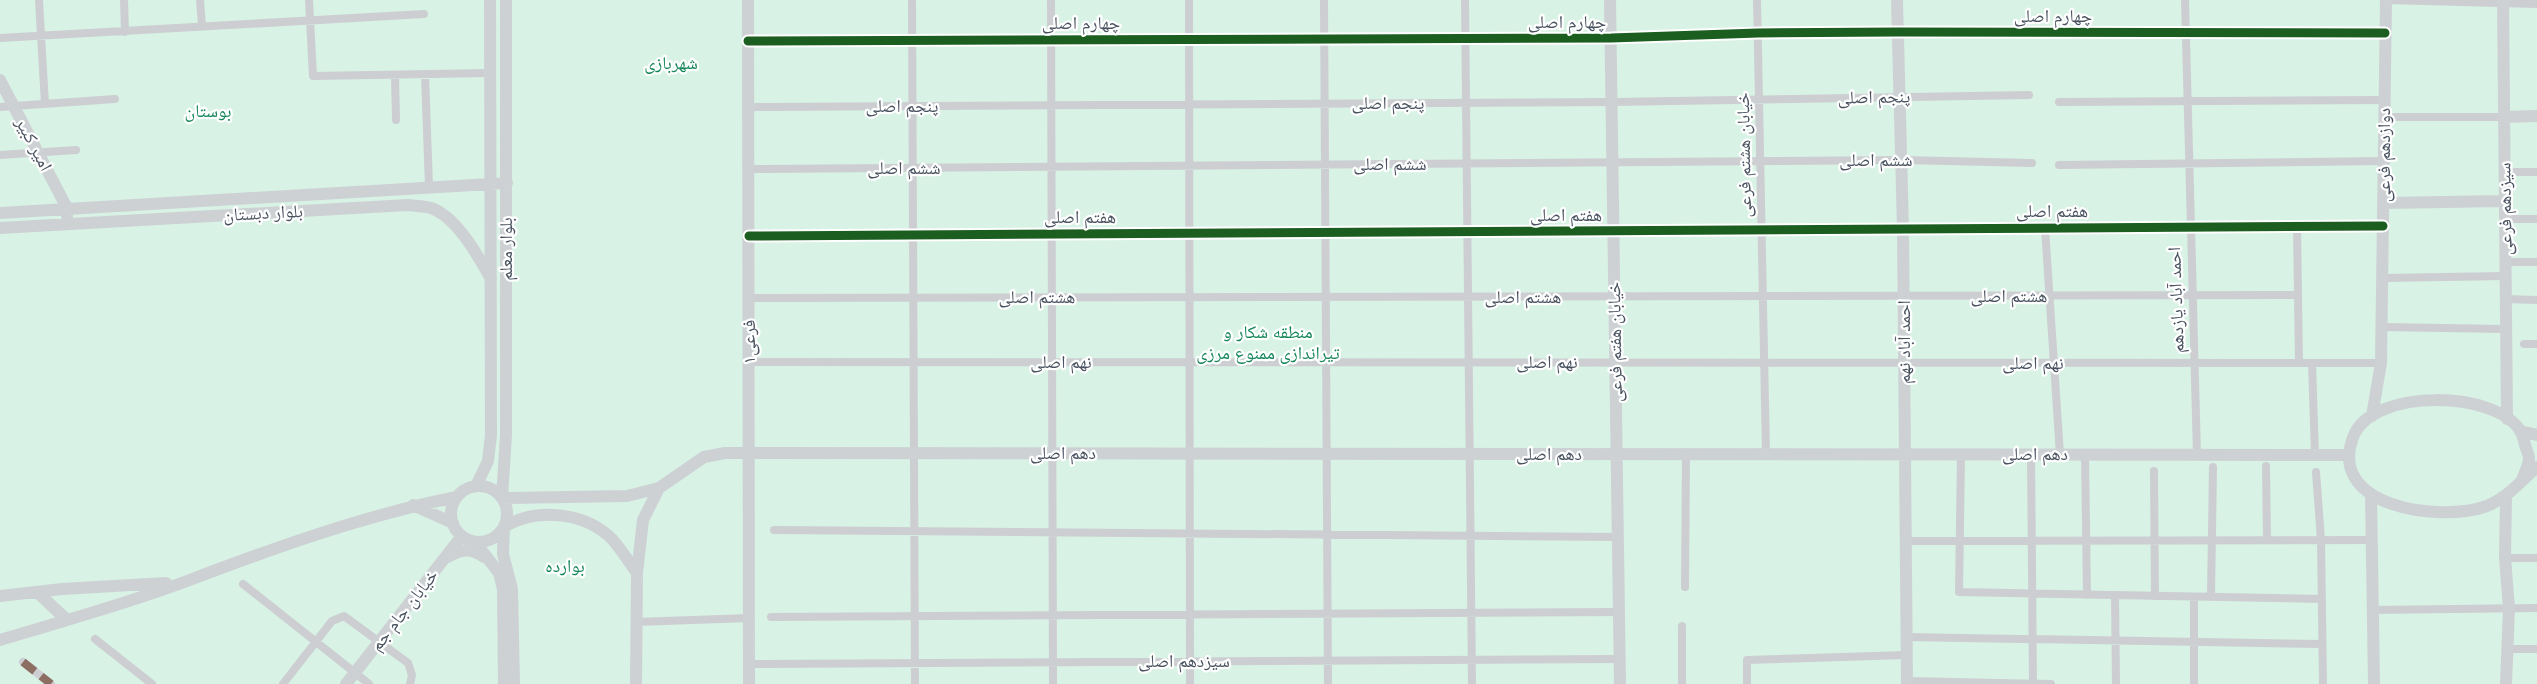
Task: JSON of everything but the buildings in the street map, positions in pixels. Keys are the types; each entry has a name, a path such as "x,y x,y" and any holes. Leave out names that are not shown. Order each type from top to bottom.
{"street":[{"path":"39,0 45,104"},
{"path":"124,0 125,32"},
{"path":"200,0 202,26"},
{"path":"309,0 313,76 490,73"},
{"name":"بلوار معلم","path":"476,486 488,461 491,435 490,0"},
{"name":"بلوار معلم","path":"502,498 506,435 506,0"},
{"name":"فرعی۱","path":"748,0 749,684"},
{"path":"912,0 915,684"},
{"path":"1052,0 1053,684"},
{"path":"1189,0 1190,684"},
{"path":"1324,0 1328,684"},
{"path":"1465,0 1472,684"},
{"name":"خیابان هفتم فرعی","path":"1610,0 1620,684"},
{"name":"خیابان هشتم فرعی","path":"1757,0 1766,454"},
{"name":"احمد آباد نهم","path":"1897,0 1904,296 1907,683"},
{"name":"احمد آباد یازدهم","path":"2185,0 2197,455"},
{"path":"2386,0 2537,4"},
{"name":"دوازدهم فرعی","path":"2372,416 2380,363 2383,278 2386,0"},
{"name":"سیزدهم فرعی","path":"2503,2 2506,419"},
{"path":"0,38 424,14"},
{"name":"چهارم اصلی","path":"748,41 1611,38 1758,33 1898,32 2385,33"},
{"path":"425,74 429,187"},
{"path":"395,75 396,120"},
{"name":"امیر کبیر","path":"0,80 67,208"},
{"name":"پنجم اصلی","path":"748,107 1612,102 2029,95"},
{"path":"0,107 115,99"},
{"path":"2059,102 2384,100"},
{"path":"2383,117 2537,117"},
{"path":"0,155 76,150"},
{"name":"ششم اصلی","path":"748,169 1902,160 2032,163"},
{"path":"2059,165 2384,161"},
{"path":"2504,172 2537,172"},
{"name":"بلوار دبستان","path":"0,213 507,183"},
{"path":"2384,203 2505,201"},
{"name":"بلوار دبستان","path":"0,228 407,205 432,208 454,226 472,246 491,279"},
{"path":"67,208 68,224"},
{"path":"2505,219 2537,219"},
{"path":"2297,226 2299,363"},
{"name":"هفتم اصلی","path":"748,236 2383,226"},
{"path":"2045,228 2060,454"},
{"path":"2505,262 2537,262"},
{"path":"2383,278 2505,276"},
{"name":"هشتم اصلی","path":"749,298 2298,295"},
{"path":"2505,299 2537,300"},
{"path":"2381,327 2505,329"},
{"path":"2524,344 2537,344"},
{"name":"نهم اصلی","path":"749,362 2380,363"},
{"path":"2312,363 2315,455"},
{"path":"2537,435 2520,431 2506,419 2470,403 2444,400 2408,402 2372,416 2355,433 2348,455 2355,477 2371,494 2390,504 2423,513 2469,511 2505,496 2537,467"},
{"path":"2520,431 2529,458 2522,480"},
{"name":"دهم اصلی","path":"659,488 704,457 724,453 2348,455"},
{"path":"1685,587 1686,454"},
{"path":"1961,454 1959,592 2322,599"},
{"path":"2031,454 2033,684"},
{"path":"2085,454 2087,595"},
{"path":"2266,466 2267,540"},
{"path":"2211,597 2213,467"},
{"path":"2154,471 2155,596"},
{"path":"2316,472 2321,540 2323,684"},
{"path":"0,640 188,581 226,565 413,505 456,497 468,488 476,486 485,487 502,498 627,496 659,488"},
{"path":"636,684 637,573 643,520 659,488"},
{"path":"2371,494 2373,684"},
{"path":"2505,496 2505,558 2509,608 2506,684"},
{"path":"453,524 452,505 456,497"},
{"path":"502,498 505,506 503,554 512,589 514,684"},
{"path":"413,505 453,524 462,536 475,542 499,573 503,589 504,684"},
{"path":"475,542 489,540 504,527 521,518 561,516 597,527 612,540 637,573"},
{"path":"774,530 1618,537"},
{"name":"خیابان جام جم","path":"346,684 462,536"},
{"path":"1906,541 2371,540"},
{"path":"444,559 459,551 467,550 477,552 492,564"},
{"path":"2505,558 2537,558"},
{"path":"0,596 188,581"},
{"path":"243,584 369,684"},
{"path":"37,592 67,620"},
{"path":"2115,595 2116,684"},
{"path":"2194,597 2194,684"},
{"path":"2372,610 2537,608"},
{"path":"771,617 1619,612"},
{"path":"283,684 332,621 340,616 348,618 408,663 412,675 410,684"},
{"path":"636,622 749,618"},
{"path":"1682,626 1682,684"},
{"path":"1906,638 2322,644"},
{"path":"95,639 152,684"},
{"path":"2506,649 2537,649"},
{"path":"1747,684 1747,660 1906,655"},
{"name":"سیزدهم اصلی","path":"749,664 1619,659"},
{"path":"22,662 51,684"},
{"path":"1907,683 2051,684"}],"green space":[{"name":"منطقه شکار و تیراندازی ممنوع مرزی","path":"0,0 2537,0 2537,684 0,684"}],"marked path":[{"path":"23,662 51,684"}],"cycle path":[{"path":"748,41 1611,38 1758,33 1898,32 2385,33"},
{"path":"749,236 2383,226"}],"park label":[{"name":"شهربازی","path":"671,63"},
{"name":"بوستان","path":"208,111"},
{"name":"بوارده","path":"565,566"}]}
